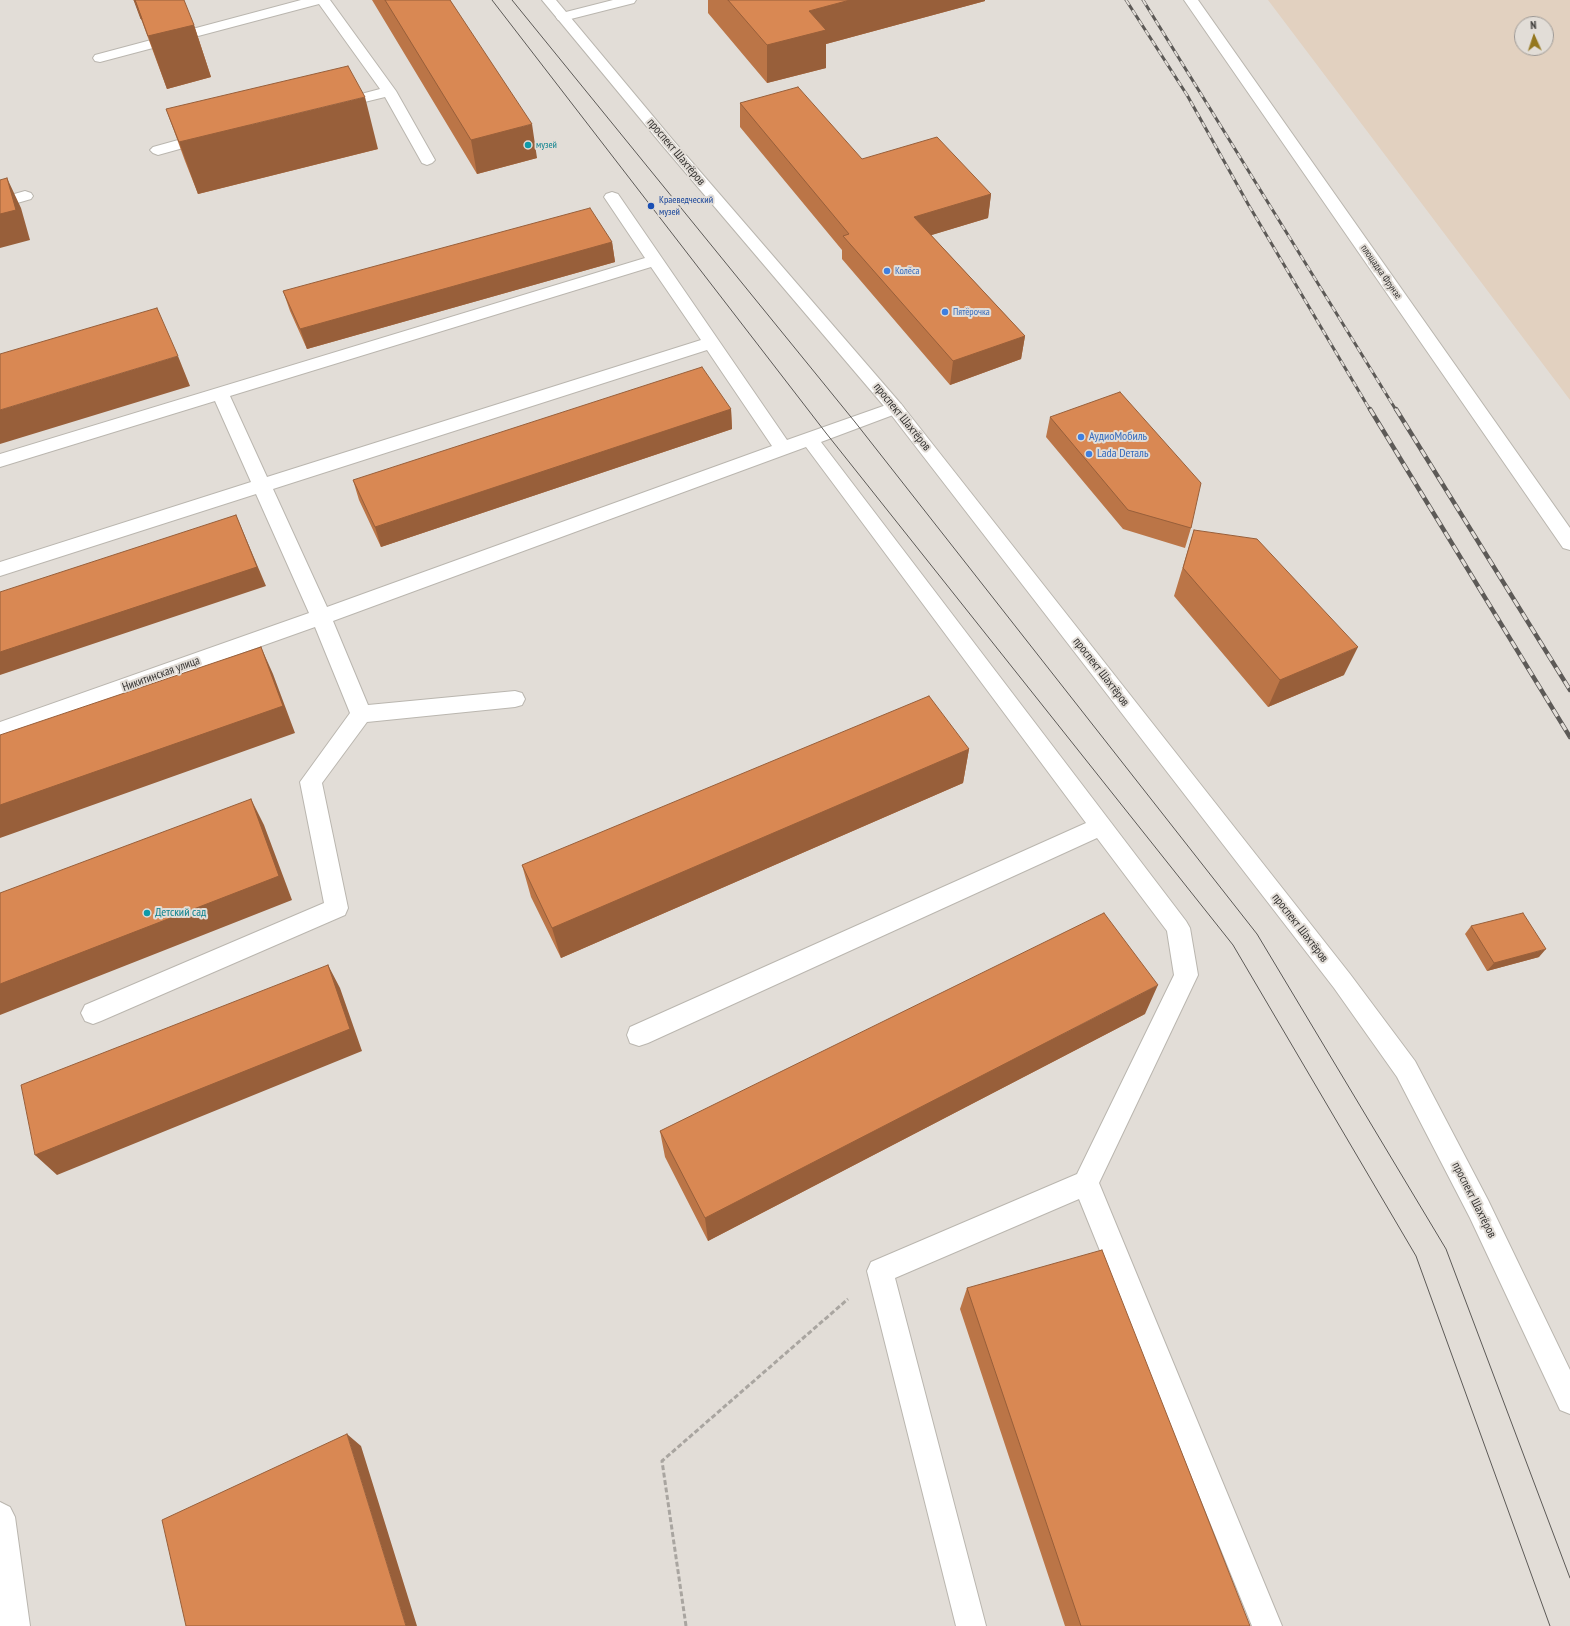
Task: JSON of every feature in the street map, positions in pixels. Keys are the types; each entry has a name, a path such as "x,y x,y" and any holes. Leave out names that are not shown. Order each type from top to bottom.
{"main road":[{"path":"100,58 317,0"},
{"path":"323,0 389,91 427,160"},
{"name":"проспект Шахтёров","path":"549,0 667,142 895,408 1342,981 1406,1069 1479,1208 1570,1400"},
{"path":"563,17 629,0"},
{"name":"площадка Фрунзе","path":"1191,0 1570,543"},
{"path":"320,109 389,91"},
{"path":"158,150 219,134"},
{"path":"0,203 25,196"},
{"path":"612,197 783,448"},
{"path":"0,461 655,260"},
{"path":"0,569 712,343"},
{"path":"220,393 321,617 361,714"},
{"name":"Никитинская улица","path":"0,731 321,617 895,408"},
{"path":"809,439 1178,928 1186,975 1086,1183 880,1271 971,1626"},
{"path":"93,1013 337,908 311,782 361,714 515,699"},
{"path":"639,1035 1100,826"},
{"path":"1086,1183 1267,1626"},
{"path":"0,1518 10,1623"}],"path":[{"path":"686,1626 662,1461 880,1271"}],"shaded area":[{"path":"1268,0 1570,0 1570,400"}],"building":[{"path":"135,0 142,19 141,19"},
{"path":"135,0 184,0 194,25 148,36"},
{"path":"385,0 450,0 532,124 471,140"},
{"path":"728,0 850,0 809,11 826,30 767,45"},
{"path":"348,66 365,97 179,142 166,109"},
{"path":"798,87 862,159 937,137 991,194 914,217 1025,336 953,361 843,236 849,234 740,103"},
{"path":"7,178 16,210 0,214 0,180"},
{"path":"590,208 612,242 300,329 283,291"},
{"path":"157,308 178,356 0,410 0,354"},
{"path":"702,367 731,409 375,527 353,480"},
{"path":"1120,392 1201,483 1191,528 1128,510 1050,417"},
{"path":"236,515 257,567 0,652 0,592"},
{"path":"1194,530 1257,539 1358,647 1280,680 1183,568"},
{"path":"261,647 283,706 0,805 0,735"},
{"path":"929,696 969,749 552,928 522,865"},
{"name":"Детский сад","path":"251,799 279,876 0,984 0,893"},
{"path":"1104,913 1158,985 705,1218 660,1131"},
{"path":"1523,913 1546,949 1494,963 1471,926"},
{"path":"328,965 350,1029 35,1155 21,1085"},
{"path":"1102,1250 1250,1626 1081,1626 967,1288"},
{"path":"347,1434 406,1626 186,1626 162,1520"}],"tram line":[{"path":"492,0 826,433 1233,945 1416,1256 1550,1626"},
{"path":"512,0 855,422 1257,934 1446,1249 1570,1578"}],"railway":[{"path":"1126,0 1187,95 1248,204 1370,410"},
{"path":"1143,0 1396,410"},
{"path":"1370,409 1570,737"},
{"path":"1396,409 1570,690"}],"place":[{"name":"музей","path":"528,145"},
{"name":"Краеведческий музей","path":"651,206"},
{"name":"Колёса","path":"887,271"},
{"name":"Пятёрочка","path":"945,312"},
{"name":"АудиоМобиль","path":"1081,437"},
{"name":"Lada Dеталь","path":"1089,454"},
{"name":"Детский сад","path":"147,913"}]}
